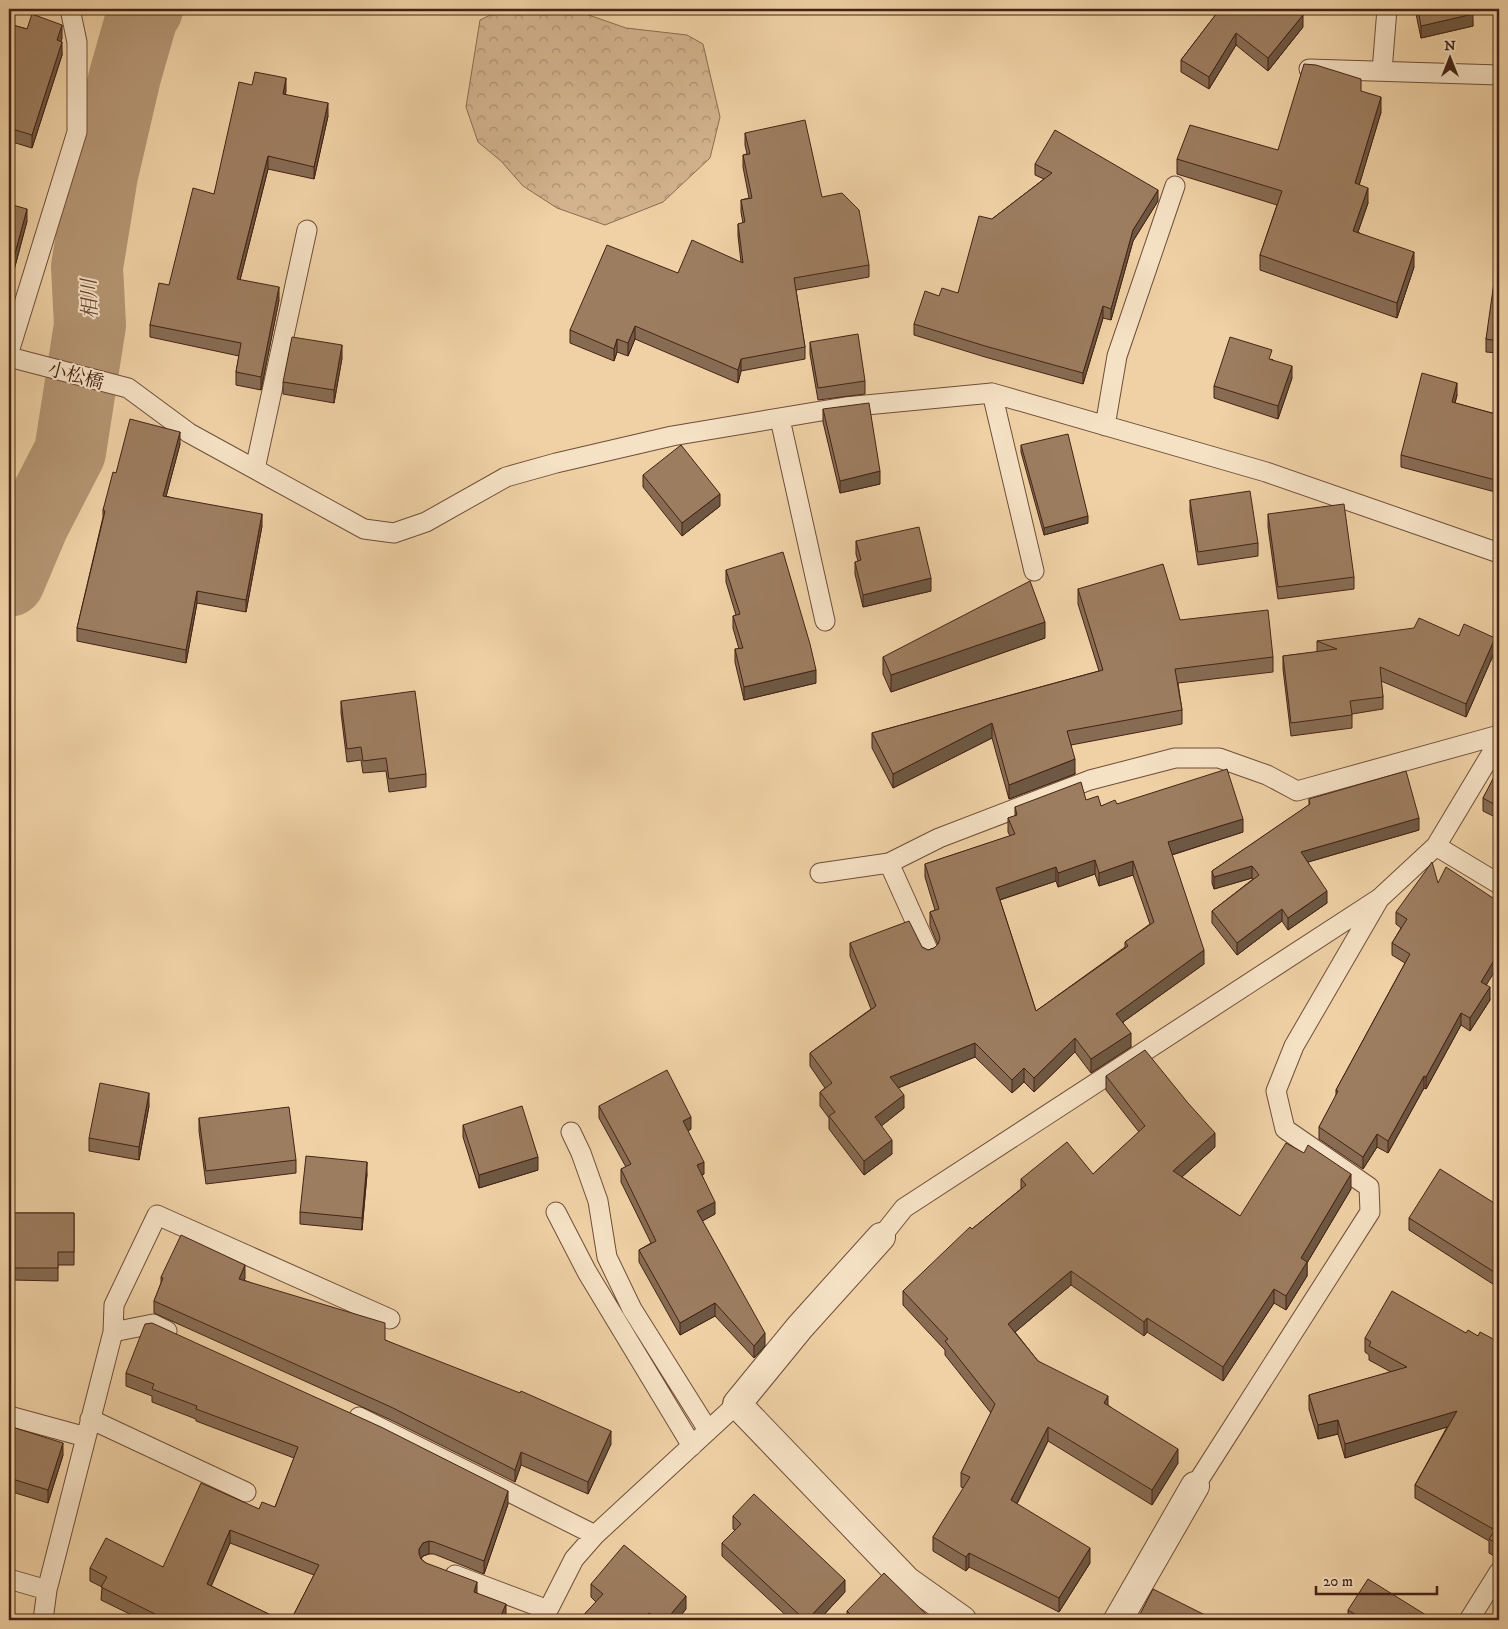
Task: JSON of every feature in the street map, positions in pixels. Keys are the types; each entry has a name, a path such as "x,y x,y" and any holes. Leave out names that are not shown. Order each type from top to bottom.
{"street":[{"path":"881,1237 800,1327 737,1404 907,1582 962,1620"},
{"path":"1118,1620 1195,1486"}],"lane":[{"path":"14,357 77,132 77,42 70,9"},
{"path":"1382,72 1387,9"},
{"path":"1309,69 1499,75"},
{"path":"1105,426 1117,356 1175,186"},
{"path":"307,230 255,469 364,529 394,533 426,522 506,477 556,463 672,436 846,407 992,393 1266,472 1499,553"},
{"name":"小松橋","path":"14,357 128,388 189,433 255,469"},
{"path":"992,393 1034,571"},
{"path":"780,419 825,621"},
{"path":"820,873 889,863 939,838 1090,780 1175,758 1219,758 1267,775 1297,791 1499,735"},
{"path":"881,1237 904,1208 1380,898 1436,846 1499,741"},
{"path":"1436,846 1499,884"},
{"path":"889,863 929,952"},
{"path":"1195,1486 1370,1212 1369,1187 1285,1128 1276,1091 1294,1046 1380,898"},
{"path":"571,1132 581,1153 598,1201 607,1258 632,1309 708,1430"},
{"path":"556,1212 587,1272 692,1446"},
{"path":"44,1620 47,1590 113,1332 114,1305 156,1215 390,1319"},
{"path":"113,1332 153,1324 180,1336"},
{"path":"439,1569 546,1615 574,1559 595,1535 737,1404"},
{"path":"341,1409 595,1535"},
{"path":"9,1416 88,1428 246,1492"},
{"path":"1469,1620 1498,1572"},
{"path":"9,1578 47,1590"}],"green space":[{"path":"503,9 539,9 583,13 626,28 687,35 703,44 720,117 710,158 663,202 605,225 557,208 523,186 501,161 478,142 466,107 480,20"}],"building":[{"path":"1220,9 1296,9 1303,15 1268,58 1236,33 1209,77 1181,60"},
{"path":"1418,9 1471,9 1473,14 1421,26"},
{"path":"32,14 62,25 57,40 62,42 32,135 9,128 9,24 27,29"},
{"path":"1304,64 1316,65 1361,79 1361,91 1381,97 1355,183 1368,188 1353,231 1414,252 1397,303 1260,255 1282,191 1177,159 1190,125 1278,150"},
{"path":"255,72 286,78 283,94 328,103 314,167 268,156 237,279 279,287 261,377 236,372 241,343 150,325 159,283 169,285 193,188 214,194 239,82 252,85"},
{"path":"805,120 822,197 842,193 859,210 869,265 794,278 805,347 741,359 738,370 635,326 628,343 617,339 614,349 570,330 607,245 678,273 692,240 743,263 738,224 745,222 741,200 752,198 743,155 750,154 745,133"},
{"path":"1055,130 1158,190 1133,230 1111,309 1103,306 1083,373 914,324 925,291 939,296 942,288 958,293 979,216 992,219 1052,173 1035,164"},
{"path":"9,204 27,209 10,272 9,272"},
{"path":"1494,282 1499,282 1499,341 1486,339"},
{"path":"858,334 865,381 818,388 810,342"},
{"path":"292,337 342,345 334,390 283,382"},
{"path":"1230,337 1272,350 1269,359 1292,366 1278,406 1214,386"},
{"path":"1422,373 1457,383 1452,402 1499,415 1499,481 1401,455"},
{"path":"869,403 880,471 840,481 823,409"},
{"path":"130,419 180,432 163,496 262,514 246,600 197,591 186,650 77,628 105,511 103,510 113,472 116,473"},
{"path":"1068,434 1088,516 1044,528 1021,445"},
{"path":"681,445 720,494 682,523 643,475"},
{"path":"1250,491 1258,543 1198,552 1190,500"},
{"path":"1344,504 1354,577 1278,587 1268,514"},
{"path":"919,527 931,578 863,595 855,562 861,560 856,541"},
{"path":"783,552 816,670 744,687 735,649 743,648 733,616 740,614 726,570"},
{"path":"1163,564 1180,620 1268,610 1273,657 1175,669 1182,710 1067,731 1075,759 1009,785 992,723 893,774 872,733 1103,670 1078,589"},
{"path":"1030,581 1045,622 891,675 883,657"},
{"path":"1419,618 1459,636 1464,624 1495,638 1466,704 1380,667 1383,697 1350,701 1352,715 1291,723 1283,656 1337,649 1317,641 1414,628"},
{"path":"415,691 426,774 389,779 386,758 363,761 361,747 347,749 341,701"},
{"path":"1227,769 1243,819 1168,842 1204,950 1116,1014 1131,1033 1091,1059 1075,1038 1034,1078 1024,1068 1012,1080 975,1043 890,1077 904,1095 875,1117 892,1140 864,1161 829,1116 835,1112 820,1092 832,1083 810,1053 876,1006 850,943 909,921 922,947 928,950 934,948 940,939 930,912 939,909 925,864 1015,834 1008,818 1017,815 1015,807 1081,782 1086,800 1098,796 1101,806 1115,800 1117,804","holes":["1095,860 1099,873 1133,861 1154,922 1125,942 1128,946 1036,1011 996,888 1056,867 1058,873"]},
{"path":"1499,770 1499,807 1483,798"},
{"path":"1406,771 1419,818 1301,852 1327,891 1288,918 1282,909 1237,943 1212,911 1259,875 1252,866 1214,877 1212,871 1310,804 1309,799"},
{"path":"1432,862 1438,883 1446,867 1499,902 1499,952 1481,982 1490,987 1470,1018 1461,1013 1388,1141 1377,1134 1363,1157 1319,1127 1338,1091 1336,1090 1410,954 1392,943 1407,919 1396,912"},
{"path":"1145,1050 1215,1133 1173,1171 1240,1216 1286,1143 1304,1153 1308,1145 1351,1174 1301,1258 1307,1262 1286,1296 1274,1289 1223,1367 1147,1318 1144,1322 1071,1271 1008,1324 1038,1361 1108,1396 1104,1403 1178,1449 1152,1490 1048,1427 1011,1500 1090,1548 1059,1598 969,1553 966,1557 933,1537 970,1477 961,1473 995,1404 945,1341 948,1339 903,1291 970,1227 972,1229 1026,1185 1021,1179 1067,1142 1093,1174 1145,1126 1106,1076"},
{"path":"667,1070 691,1117 683,1121 704,1162 697,1165 715,1202 697,1211 765,1333 754,1346 715,1303 680,1323 639,1250 656,1241 621,1169 631,1164 599,1106"},
{"path":"100,1083 149,1093 139,1147 89,1138"},
{"path":"522,1106 538,1157 479,1175 463,1125"},
{"path":"289,1107 296,1160 206,1171 199,1118"},
{"path":"306,1156 367,1162 362,1218 300,1212"},
{"path":"1440,1169 1499,1206 1499,1275 1409,1218"},
{"path":"12,1213 74,1213 74,1252 58,1252 58,1268 12,1268"},
{"path":"181,1235 245,1265 239,1279 385,1323 385,1340 520,1393 521,1391 611,1431 588,1482 521,1452 515,1470 391,1407 154,1301 163,1278 161,1277"},
{"path":"1392,1291 1466,1333 1468,1330 1478,1336 1480,1332 1499,1342 1499,1545 1489,1539 1495,1530 1415,1485 1457,1411 1345,1444 1338,1420 1318,1425 1309,1395 1407,1367 1369,1346 1371,1342 1365,1338"},
{"path":"152,1323 381,1427 508,1491 484,1561 429,1541 423,1543 419,1549 421,1559 426,1563 477,1582 474,1592 506,1604 499,1620 291,1620 319,1565 230,1530 207,1584 281,1620 167,1620 101,1587 107,1577 90,1568 106,1538 163,1567 201,1483 259,1509 262,1502 275,1507 298,1447 196,1409 197,1406 152,1389 154,1384 126,1373 145,1324"},
{"path":"9,1426 63,1443 48,1490 9,1478"},
{"path":"754,1494 845,1580 807,1620 722,1543 741,1524 733,1516"},
{"path":"624,1545 686,1596 666,1620 658,1620 649,1613 643,1620 579,1620 603,1594 591,1584"},
{"path":"884,1573 929,1617 926,1620 856,1620 847,1611"},
{"path":"1368,1579 1434,1620 1364,1620 1348,1610"},
{"path":"1153,1589 1215,1620 1137,1620"}],"waterway":[{"name":"相川","path":"9,581 33,524 70,452 90,325 87,267 102,175 125,76 143,13 147,9"}]}
